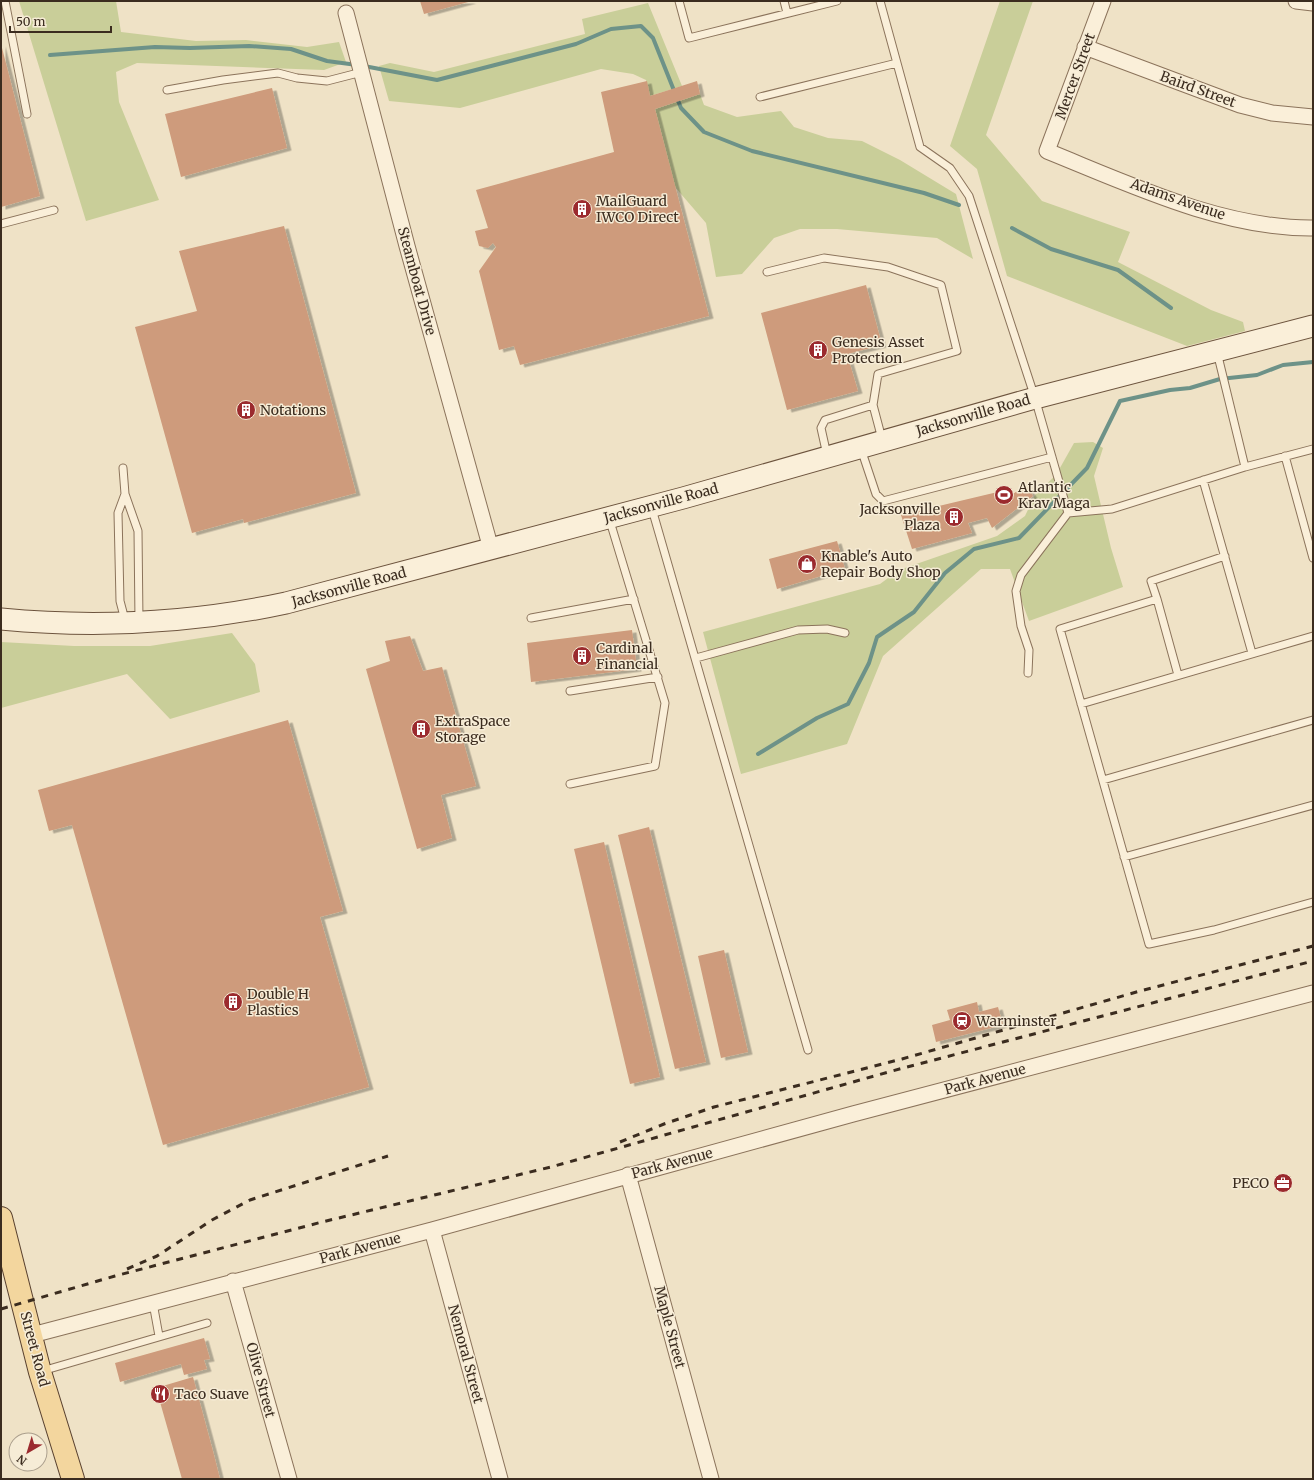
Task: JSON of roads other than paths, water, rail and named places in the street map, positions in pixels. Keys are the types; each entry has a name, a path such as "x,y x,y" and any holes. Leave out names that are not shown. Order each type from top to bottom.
{"main road":[{"name":"Jacksonville Road","path":"1,619 59,624 132,622 250,611 315,596 609,517 1035,398 1313,326"},
{"name":"Street Road","path":"1,1218 32,1335 40,1372 72,1479"}],"street":[{"name":"Mercer Street","path":"1047,151 1103,1"},
{"path":"1296,1 1313,3"},
{"name":"Steamboat Drive","path":"346,13 407,246 490,549"},
{"name":"Baird Street","path":"1085,47 1240,105 1272,113 1313,117"},
{"name":"Adams Avenue","path":"1047,151 1210,212 1265,224 1313,228"},
{"name":"Park Avenue","path":"32,1335 432,1230 628,1175 1313,993"},
{"name":"Maple Street","path":"628,1175 711,1479"},
{"name":"Nemoral Street","path":"432,1230 500,1479"},
{"name":"Olive Street","path":"233,1281 289,1479"}],"lane":[{"path":"5,1 28,114"},
{"path":"679,1 689,38 837,1"},
{"path":"784,1 787,13"},
{"path":"880,1 920,147 950,168 969,196 1035,398 1068,513"},
{"path":"760,97 897,63"},
{"path":"167,90 223,80 278,73 297,78 327,81 362,72"},
{"path":"1,224 54,210"},
{"path":"767,272 824,258 888,267 941,285 957,351 878,374 873,405 882,441"},
{"path":"1217,352 1245,467"},
{"path":"827,457 821,428 824,420 873,405"},
{"path":"860,448 876,494 883,501 1052,456"},
{"path":"1028,673 1029,650 1021,626 1016,591 1021,575 1068,513 1112,509 1245,467 1313,449"},
{"path":"1285,456 1313,558"},
{"path":"123,468 125,494 138,531 132,622"},
{"path":"1203,480 1252,653"},
{"path":"125,494 118,513 120,602 132,622"},
{"path":"651,505 808,1050"},
{"path":"570,784 655,766 665,703 609,517"},
{"path":"1178,675 1151,581 1225,556"},
{"path":"531,618 634,599"},
{"path":"1157,599 1060,629 1149,944 1214,930 1313,902"},
{"path":"696,658 798,630 827,629 845,633"},
{"path":"1081,704 1313,636"},
{"path":"570,691 658,677"},
{"path":"1102,780 1313,720"},
{"path":"1124,857 1313,805"},
{"path":"153,1303 159,1336"},
{"path":"40,1372 207,1323"}],"waterway":[{"path":"364,66 437,80 576,44 611,29 641,26 653,38 681,108 704,132 752,151 924,193 959,205"},
{"path":"50,55 155,47 190,48 249,46 291,49 327,61 357,65"},
{"path":"1012,228 1051,249 1118,270 1171,308"},
{"path":"758,754 817,718 848,704 869,663 877,637 914,612 945,573 974,549 1019,538 1087,468 1120,401 1170,390 1190,388 1220,379 1257,375 1283,365 1313,362"}],"railway":[{"path":"620,1142 664,1124 714,1107 902,1059 1140,991 1313,946"},
{"path":"1,1309 115,1276 322,1222 551,1167 892,1071 1313,961"},
{"path":"127,1269 157,1256 212,1220 250,1200 388,1156"}],"place":[{"name":"MailGuard IWCO Direct","path":"582,209"},
{"name":"Genesis Asset Protection","path":"818,350"},
{"name":"Notations","path":"246,410"},
{"name":"Atlantic Krav Maga","path":"1004,495"},
{"name":"Jacksonville Plaza","path":"954,517"},
{"name":"Knable's Auto Repair Body Shop","path":"807,564"},
{"name":"Cardinal Financial","path":"582,656"},
{"name":"ExtraSpace Storage","path":"421,729"},
{"name":"Double H Plastics","path":"233,1002"},
{"name":"Warminster","path":"962,1021"},
{"name":"PECO","path":"1283,1183"},
{"name":"Taco Suave","path":"160,1394"}]}
